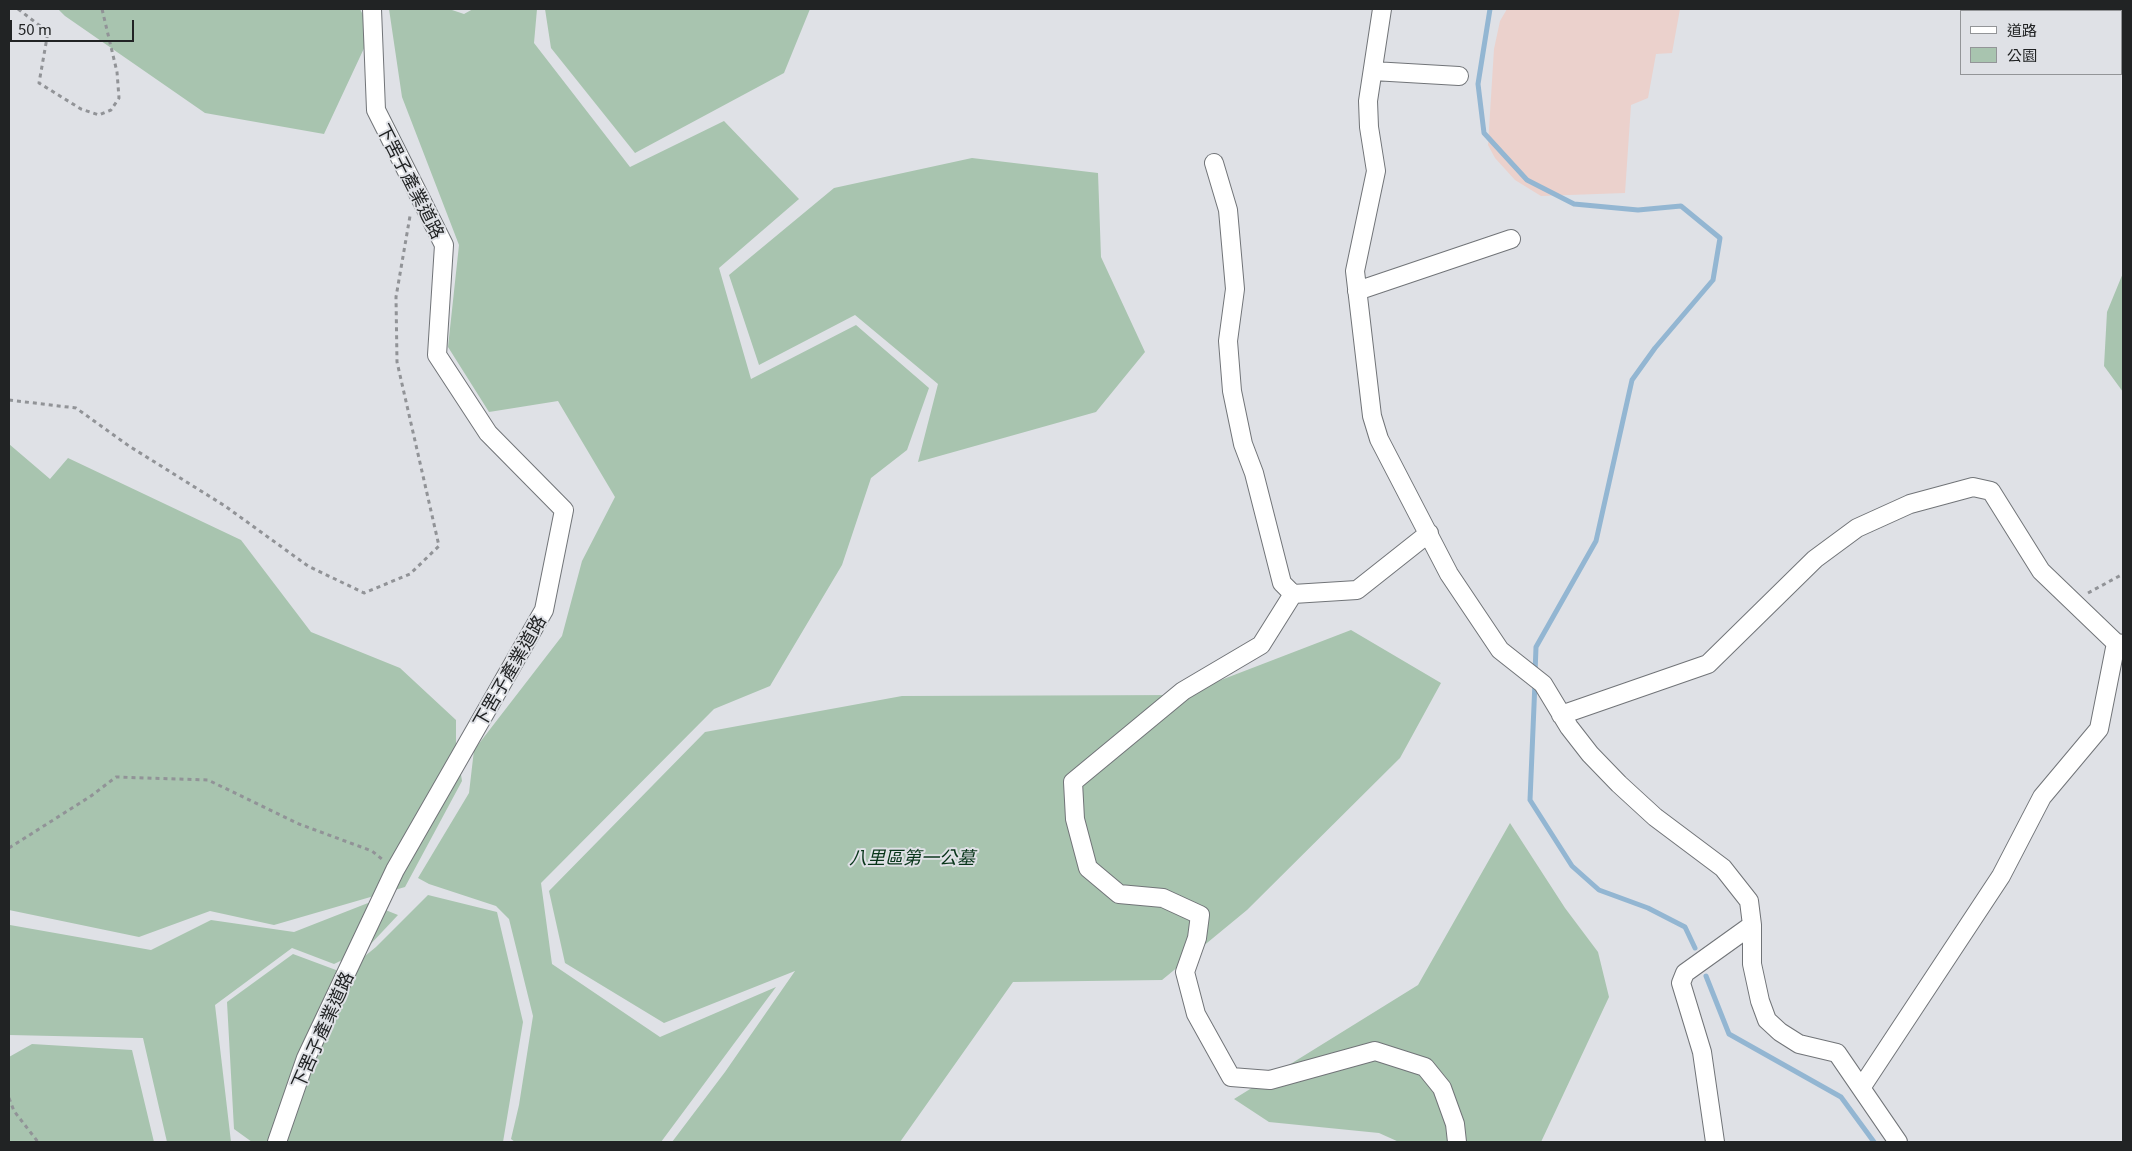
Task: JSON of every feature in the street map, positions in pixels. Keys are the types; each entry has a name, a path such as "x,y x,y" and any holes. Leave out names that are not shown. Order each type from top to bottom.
{"street":[{"name":"下罟子產業道路","path":"277,1142 306,1058 395,870 544,610 564,510 488,432 437,355 444,245 376,110 372,9"},
{"path":"1382,9 1368,101 1369,127 1376,171 1355,271 1372,416 1376,431 1449,574 1500,650 1542,684 1590,754 1656,817 1724,868 1749,901 1752,925 1752,964 1760,1001 1767,1020 1780,1032 1799,1044 1837,1054 1898,1142"},
{"path":"1373,71 1459,76"},
{"path":"1214,163 1228,210 1235,289 1228,341 1232,391 1242,444 1254,473 1282,583 1293,594 1357,590 1429,533"},
{"path":"1357,291 1511,239"},
{"path":"1561,714 1708,664 1815,559 1857,528 1910,504 1973,487 1991,491 2040,571 2120,644 2100,730 2042,797 2001,876 1861,1088"},
{"path":"1293,594 1261,645 1183,691 1073,782 1075,819 1088,868 1119,894 1162,898 1200,914 1197,938 1185,972 1196,1014 1231,1077 1270,1080 1375,1052 1425,1067 1442,1088 1455,1124 1457,1142"},
{"path":"1716,1142 1702,1052 1681,983 1685,973 1752,925"}],"path":[{"path":"18,9 48,32 39,83 81,109 98,115 111,110 119,98 117,72 102,9"},
{"path":"9,400 76,408 129,446 225,506 308,566 364,593 410,574 440,546 397,362 396,297 415,189"},
{"path":"2071,601 2110,583 2123,574"},
{"path":"9,848 91,796 116,777 208,780 299,824 372,851 395,870"},
{"path":"9,1098 14,1111 38,1142"}],"shaded area":[{"path":"1507,9 1680,9 1672,53 1656,54 1648,98 1631,105 1625,193 1541,196 1515,180 1495,158 1488,145 1494,49 1500,21"}],"green space":[{"path":"58,9 360,9 365,19 366,44 324,134 205,113 65,16"},
{"path":"389,9 449,9 464,14 473,9 537,9 534,43 630,167 724,121 799,199 719,268 751,379 856,325 929,388 907,450 871,478 842,565 770,686 714,709 541,883 552,964 660,1037 776,987 661,1142 515,1142 511,1139 519,1105 533,1016 509,919 496,906 429,884 418,878 469,793 474,750 562,636 582,561 615,497 558,401 489,412 448,347 459,245 402,97"},
{"path":"545,9 810,9 784,73 635,153 551,48"},
{"path":"972,158 1098,173 1101,257 1145,352 1096,412 918,462 938,384 855,315 759,365 729,275 834,188"},
{"path":"2123,273 2123,392 2104,366 2107,312"},
{"path":"9,444 50,479 68,458 241,540 311,632 400,668 456,720 456,743 462,781 405,887 274,925 210,911 139,937 9,910"},
{"name":"八里區第一公墓","path":"1351,630 1441,683 1400,758 1247,910 1162,980 1013,982 900,1142 672,1142 725,1072 795,971 664,1023 565,963 549,891 705,732 902,696 1182,695"},
{"path":"1510,823 1565,908 1598,952 1609,997 1541,1142 1399,1142 1379,1133 1269,1122 1234,1099 1418,985"},
{"path":"428,895 497,912 523,1022 503,1142 252,1142 234,1129 227,1002 293,954 344,973 376,947"},
{"path":"368,903 398,915 367,948 334,964 292,948 215,1005 231,1142 167,1142 143,1038 9,1035 10,925 151,950 211,920 294,932"},
{"path":"32,1044 132,1050 154,1142 9,1142 9,1057"}],"waterway":[{"path":"1490,9 1478,84 1484,133 1527,180 1574,204 1638,210 1681,206 1720,238 1713,280 1655,348 1632,380 1596,541 1536,647 1535,674"},
{"path":"1535,682 1530,800 1572,866 1599,890 1648,908 1685,927 1695,948"},
{"path":"1706,976 1729,1034 1841,1097 1874,1142"}]}
